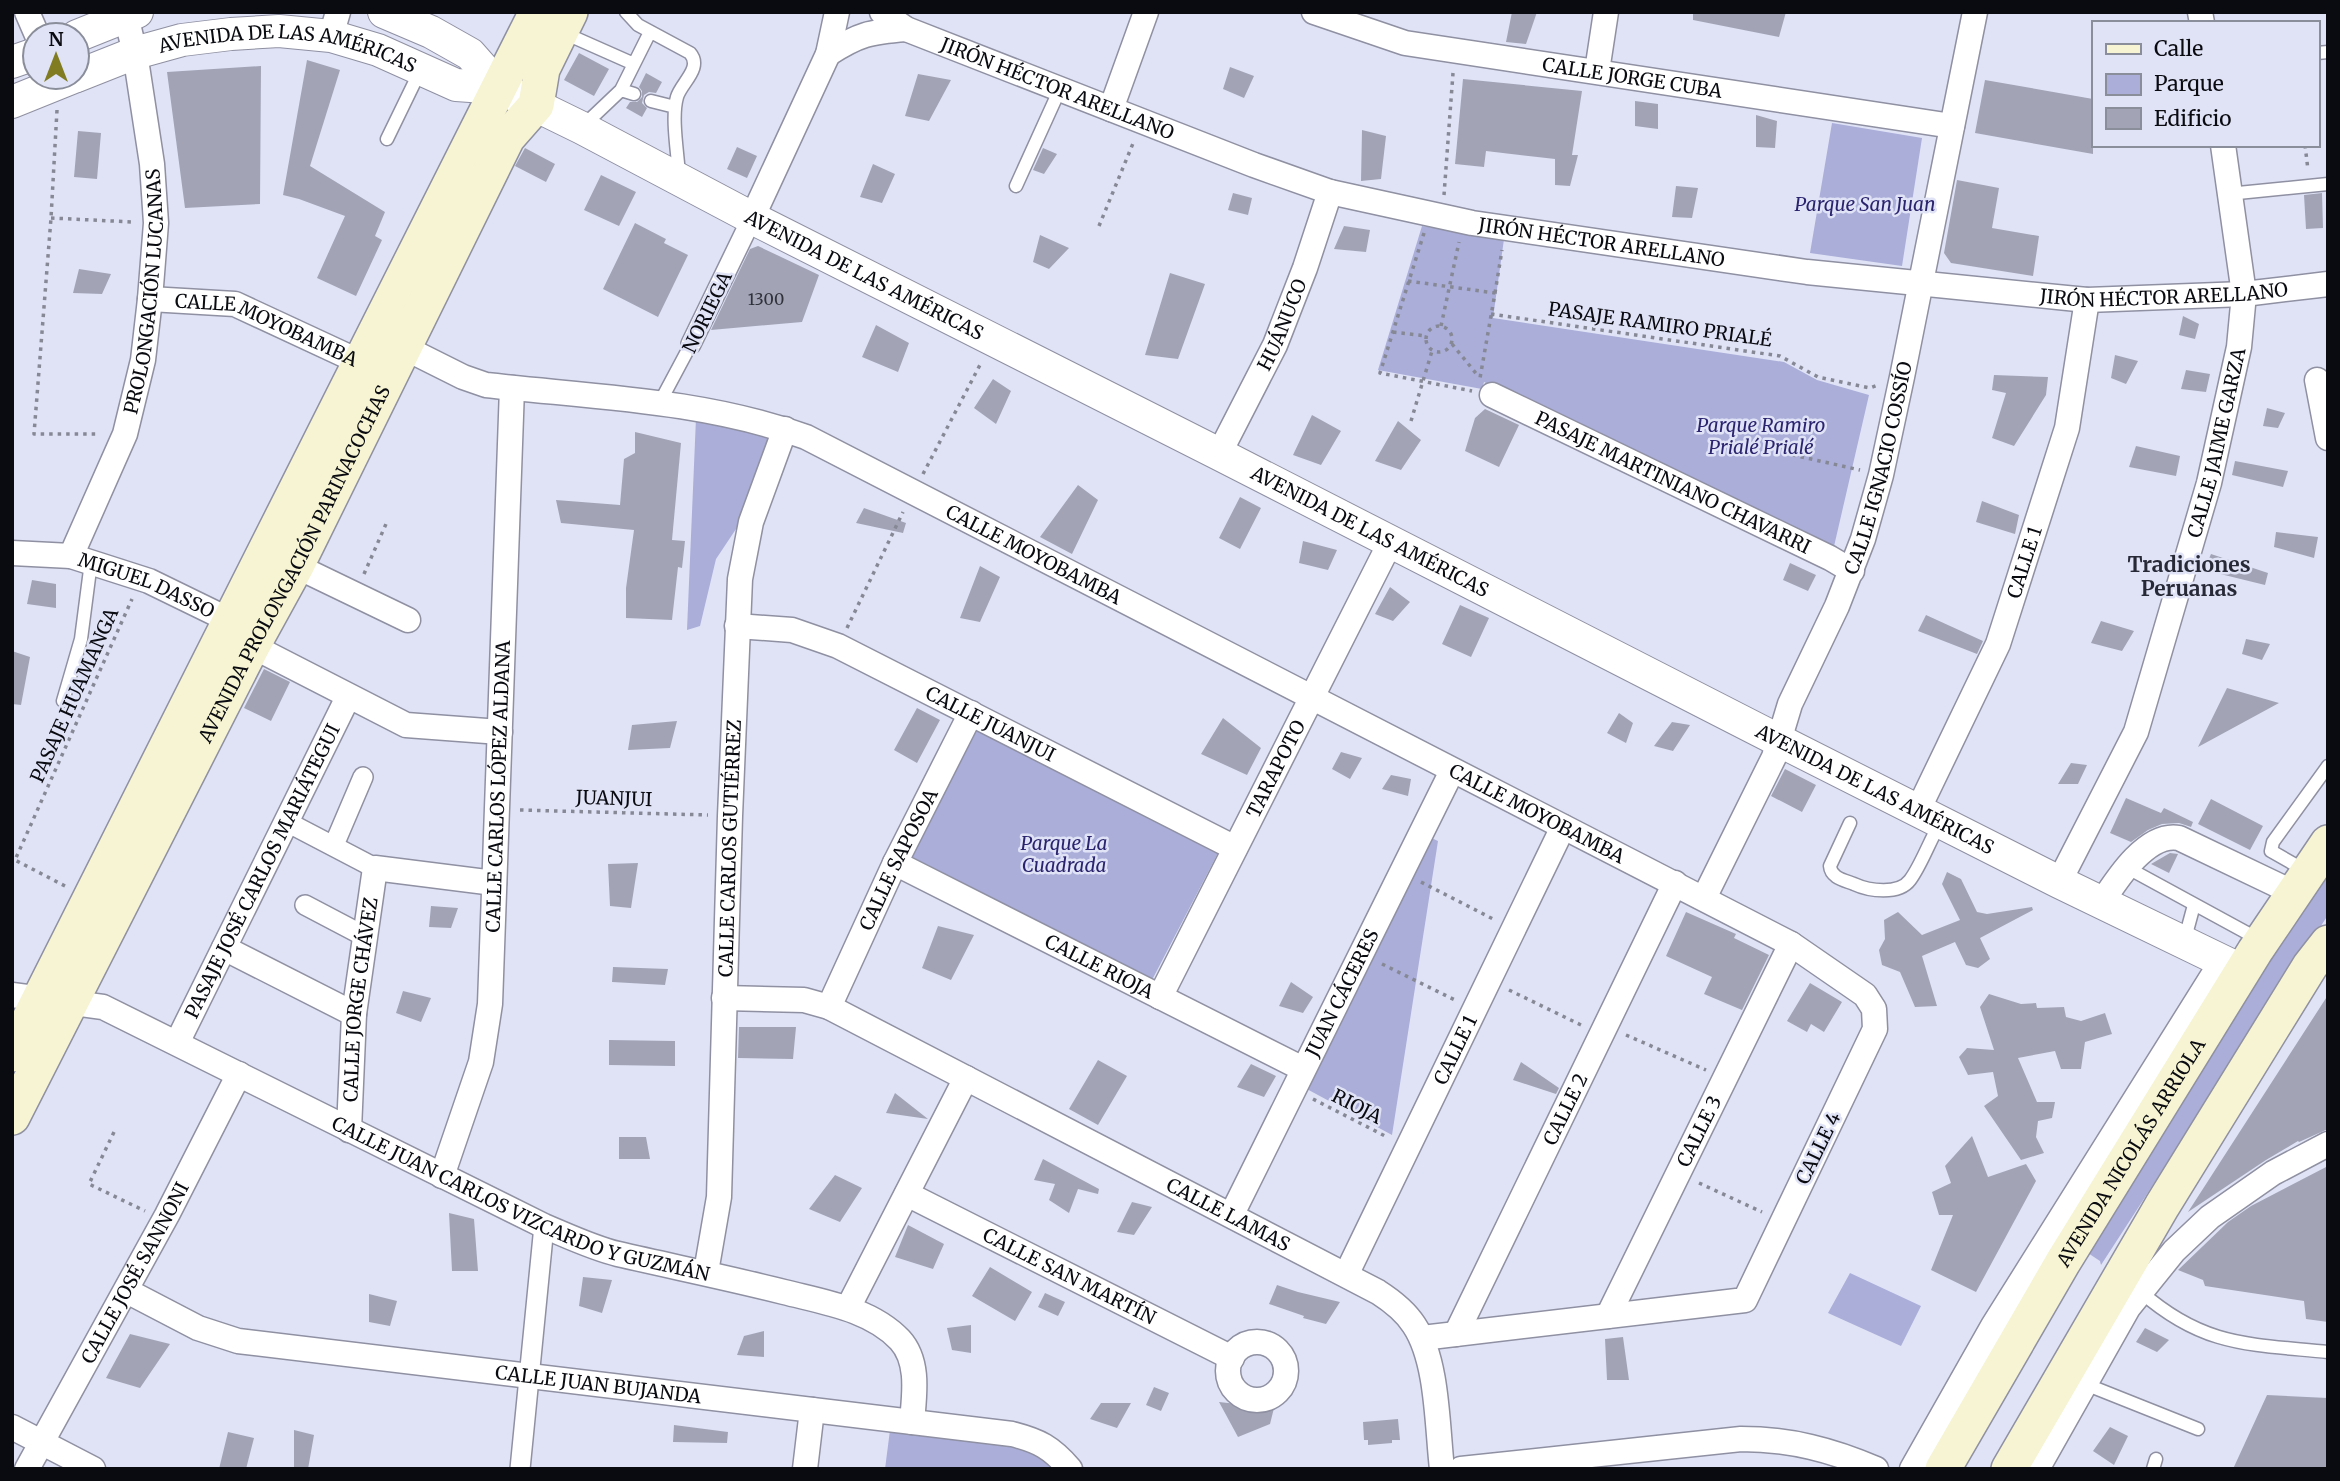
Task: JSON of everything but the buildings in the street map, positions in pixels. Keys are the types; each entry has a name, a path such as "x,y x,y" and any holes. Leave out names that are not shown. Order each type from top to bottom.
{"main road":[{"name":"AVENIDA PROLONGACIÓN PARINACOCHAS","path":"12,1054 242,633 362,363 500,88 556,19"},
{"path":"536,105 542,69 556,19"},
{"name":"AVENIDA PROLONGACIÓN PARINACOCHAS","path":"12,1117 42,998 90,899 242,633 296,566 507,138 536,105"},
{"name":"AVENIDA NICOLÁS ARRIOLA","path":"1943,1469 2232,966 2262,941 2316,862"},
{"path":"2010,1469 2127,1296 2259,1047 2310,966 2328,943"},
{"path":"2063,1262 2085,1267 2127,1296"}],"street":[{"name":"AVENIDA DE LAS AMÉRICAS","path":"384,12 431,32 470,54 500,88"},
{"path":"752,218 828,54 837,12"},
{"name":"JIRÓN HÉCTOR ARELLANO","path":"882,12 906,29 1254,165 1330,192 1444,223 1807,272 2087,300 2244,293 2328,284"},
{"path":"1111,109 1146,12"},
{"name":"CALLE JORGE CUBA","path":"1314,12 1405,43 1952,126"},
{"path":"1597,71 1606,12"},
{"name":"CALLE IGNACIO COSSÍO","path":"1704,898 1774,757 1790,704 1852,571 1881,475 1975,12"},
{"path":"91,30 131,14"},
{"name":"PROLONGACIÓN LUCANAS","path":"81,559 125,434 143,360 150,299 156,223 152,164 131,14"},
{"name":"AVENIDA DE LAS AMÉRICAS","path":"91,69 182,40 334,24 378,50 456,85 500,88 1778,740 2232,966"},
{"name":"JIRÓN HÉCTOR ARELLANO","path":"828,54 848,41 871,32 906,29"},
{"name":"AVENIDA DE LAS AMÉRICAS","path":"12,102 37,91"},
{"name":"CALLE JAIME GARZA","path":"2059,882 2136,733 2209,484 2239,348 2244,293 2223,147"},
{"name":"HUÁNUCO","path":"1219,454 1286,320 1330,192"},
{"name":"NORIEGA","path":"691,344 752,218"},
{"name":"CALLE MOYOBAMBA","path":"150,299 235,304 362,363 403,348 474,381 512,388 659,404 741,417 785,429 836,452 1452,771 1704,898 1791,944 1865,995"},
{"name":"CALLE 1","path":"1929,816 1998,644 2067,428 2087,300"},
{"path":"2317,380 2328,438"},
{"name":"PASAJE MARTINIANO CHAVARRI","path":"1486,387 1852,571"},
{"name":"CALLE CARLOS LÓPEZ ALDANA","path":"442,1176 473,1092 487,1033 490,1004 512,388"},
{"name":"CALLE CARLOS GUTIÉRREZ","path":"706,1272 719,1197 740,579 751,522 785,429"},
{"name":"TARAPOTO","path":"1160,997 1391,541"},
{"name":"MIGUEL DASSO","path":"12,553 81,559 141,578 242,633 348,697 406,725 500,732"},
{"path":"296,566 408,620"},
{"name":"CALLE JUANJUI","path":"737,626 792,630 838,646 1235,848"},
{"name":"PASAJE JOSÉ CARLOS MARIÁTEGUI","path":"177,1043 348,697"},
{"name":"CALLE SAPOSOA","path":"829,1007 895,863 971,713"},
{"name":"JUAN CÁCERES","path":"1232,1214 1452,771"},
{"path":"334,845 363,777"},
{"path":"286,822 375,868 494,883"},
{"name":"CALLE 1","path":"1347,1273 1563,827"},
{"path":"2102,902 2125,866 2163,838 2171,836 2316,862"},
{"name":"CALLE RIOJA","path":"895,863 1160,997 1298,1079"},
{"name":"CALLE JORGE CHÁVEZ","path":"349,1130 354,1014 375,868"},
{"name":"CALLE 2","path":"1456,1334 1675,883"},
{"path":"305,905 364,936"},
{"name":"CALLE 3","path":"1608,1316 1791,944"},
{"path":"224,948 354,1014"},
{"name":"AVENIDA NICOLÁS ARRIOLA","path":"1912,1469 1993,1326 2232,966"},
{"name":"CALLE 4","path":"1608,1316 1745,1300 1875,1029 1874,1009 1865,995"},
{"name":"CALLE JUAN CARLOS VIZCARDO Y GUZMÁN","path":"42,998 103,1007 544,1226 615,1254 706,1272 848,1308 887,1329 902,1342 912,1361 915,1383 912,1422"},
{"name":"CALLE LAMAS","path":"724,998 804,1000 829,1007 1347,1273 1394,1302 1422,1338"},
{"name":"CALLE JOSÉ SANNONI","path":"27,1469 127,1291 239,1074"},
{"path":"848,1308 966,1078"},
{"path":"2037,1469 2085,1384 2127,1296 2210,1217 2273,1173 2328,1144"},
{"name":"CALLE SAN MARTÍN","path":"907,1194 1232,1358"},
{"path":"520,1469 544,1226"},
{"name":"CALLE JUAN BUJANDA","path":"127,1291 198,1328 238,1341 1012,1434 1036,1440 1056,1452 1070,1469"},
{"path":"1442,1469 1432,1381 1422,1338 1608,1316"},
{"path":"806,1469 812,1410"},
{"path":"12,1427 93,1469"},
{"path":"1461,1469 1717,1440 1788,1441 1841,1454 1876,1469"},
{"path":"1665,1469 1677,1446"},
{"path":"1609,1452 1627,1460 1632,1469"}],"lane":[{"path":"626,12 638,25 695,58 695,66 678,94 675,107 680,180"},
{"path":"556,19 634,64"},
{"path":"582,128 621,90 650,32"},
{"path":"387,139 421,68"},
{"path":"1016,186 1060,89"},
{"path":"621,90 634,94"},
{"path":"651,101 675,107"},
{"path":"2228,194 2328,184"},
{"name":"NORIEGA","path":"659,404 691,344"},
{"path":"63,701 81,639 81,559"},
{"path":"2316,862 2271,851 2273,842 2328,766"},
{"path":"1850,824 1830,871 1863,888 1899,888 1909,881 1929,816"},
{"path":"2125,866 2262,941"},
{"path":"2184,943 2194,905"},
{"path":"2127,1296 2198,1331 2234,1343 2328,1352"},
{"path":"2085,1384 2198,1429"}],"path":[{"path":"1441,326 1450,287 1444,223 1455,50"},
{"path":"65,91 51,218 34,434 125,434"},
{"path":"1099,226 1142,121"},
{"path":"2305,147 2310,186"},
{"path":"51,218 156,223"},
{"path":"1444,223 1408,281 1380,373 1477,392 1486,387"},
{"path":"1486,387 1491,314 1503,241"},
{"path":"1408,281 1495,293"},
{"name":"PASAJE RAMIRO PRIALÉ","path":"1491,314 1780,356 1818,377 1870,388 1902,377"},
{"path":"1441,326 1449,330 1453,339 1452,344 1441,353 1432,351 1426,345 1426,337 1429,329 1441,326"},
{"path":"1392,332 1426,337"},
{"path":"1452,344 1486,387"},
{"path":"1411,421 1432,351"},
{"path":"1784,453 1881,475"},
{"path":"354,595 386,524"},
{"name":"PASAJE HUAMANGA","path":"90,899 15,860 141,578"},
{"name":"JUANJUI","path":"497,809 730,816"},
{"path":"1401,872 1513,929"},
{"path":"1361,953 1474,1009"},
{"path":"1488,980 1603,1031 1724,1079"},
{"name":"RIOJA","path":"1298,1079 1408,1147"},
{"path":"114,1132 89,1184 141,1210 167,1215"},
{"path":"1678,1173 1783,1221"}],"green space":[{"name":"Parque San Juan","path":"1832,123 1922,138 1902,266 1810,253"},
{"name":"Parque Ramiro Prialé Prialé","path":"1422,226 1504,239 1493,318 1784,362 1817,380 1869,395 1832,555 1484,382 1482,389 1378,370"},
{"path":"696,418 778,436 740,523 716,559 700,626 687,630"},
{"name":"Parque La Cuadrada","path":"977,727 1219,851 1152,980 910,856"},
{"path":"1427,836 1438,841 1392,1135 1305,1088"},
{"path":"2328,872 2328,915 2101,1265 2100,1261 2085,1251 2077,1249"},
{"path":"1850,1273 1921,1306 1901,1346 1828,1313"},
{"path":"890,1430 1015,1445 1038,1452 1060,1469 885,1469"}],"district":[{"name":"Tradiciones Peruanas","path":"2189,577"}]}
